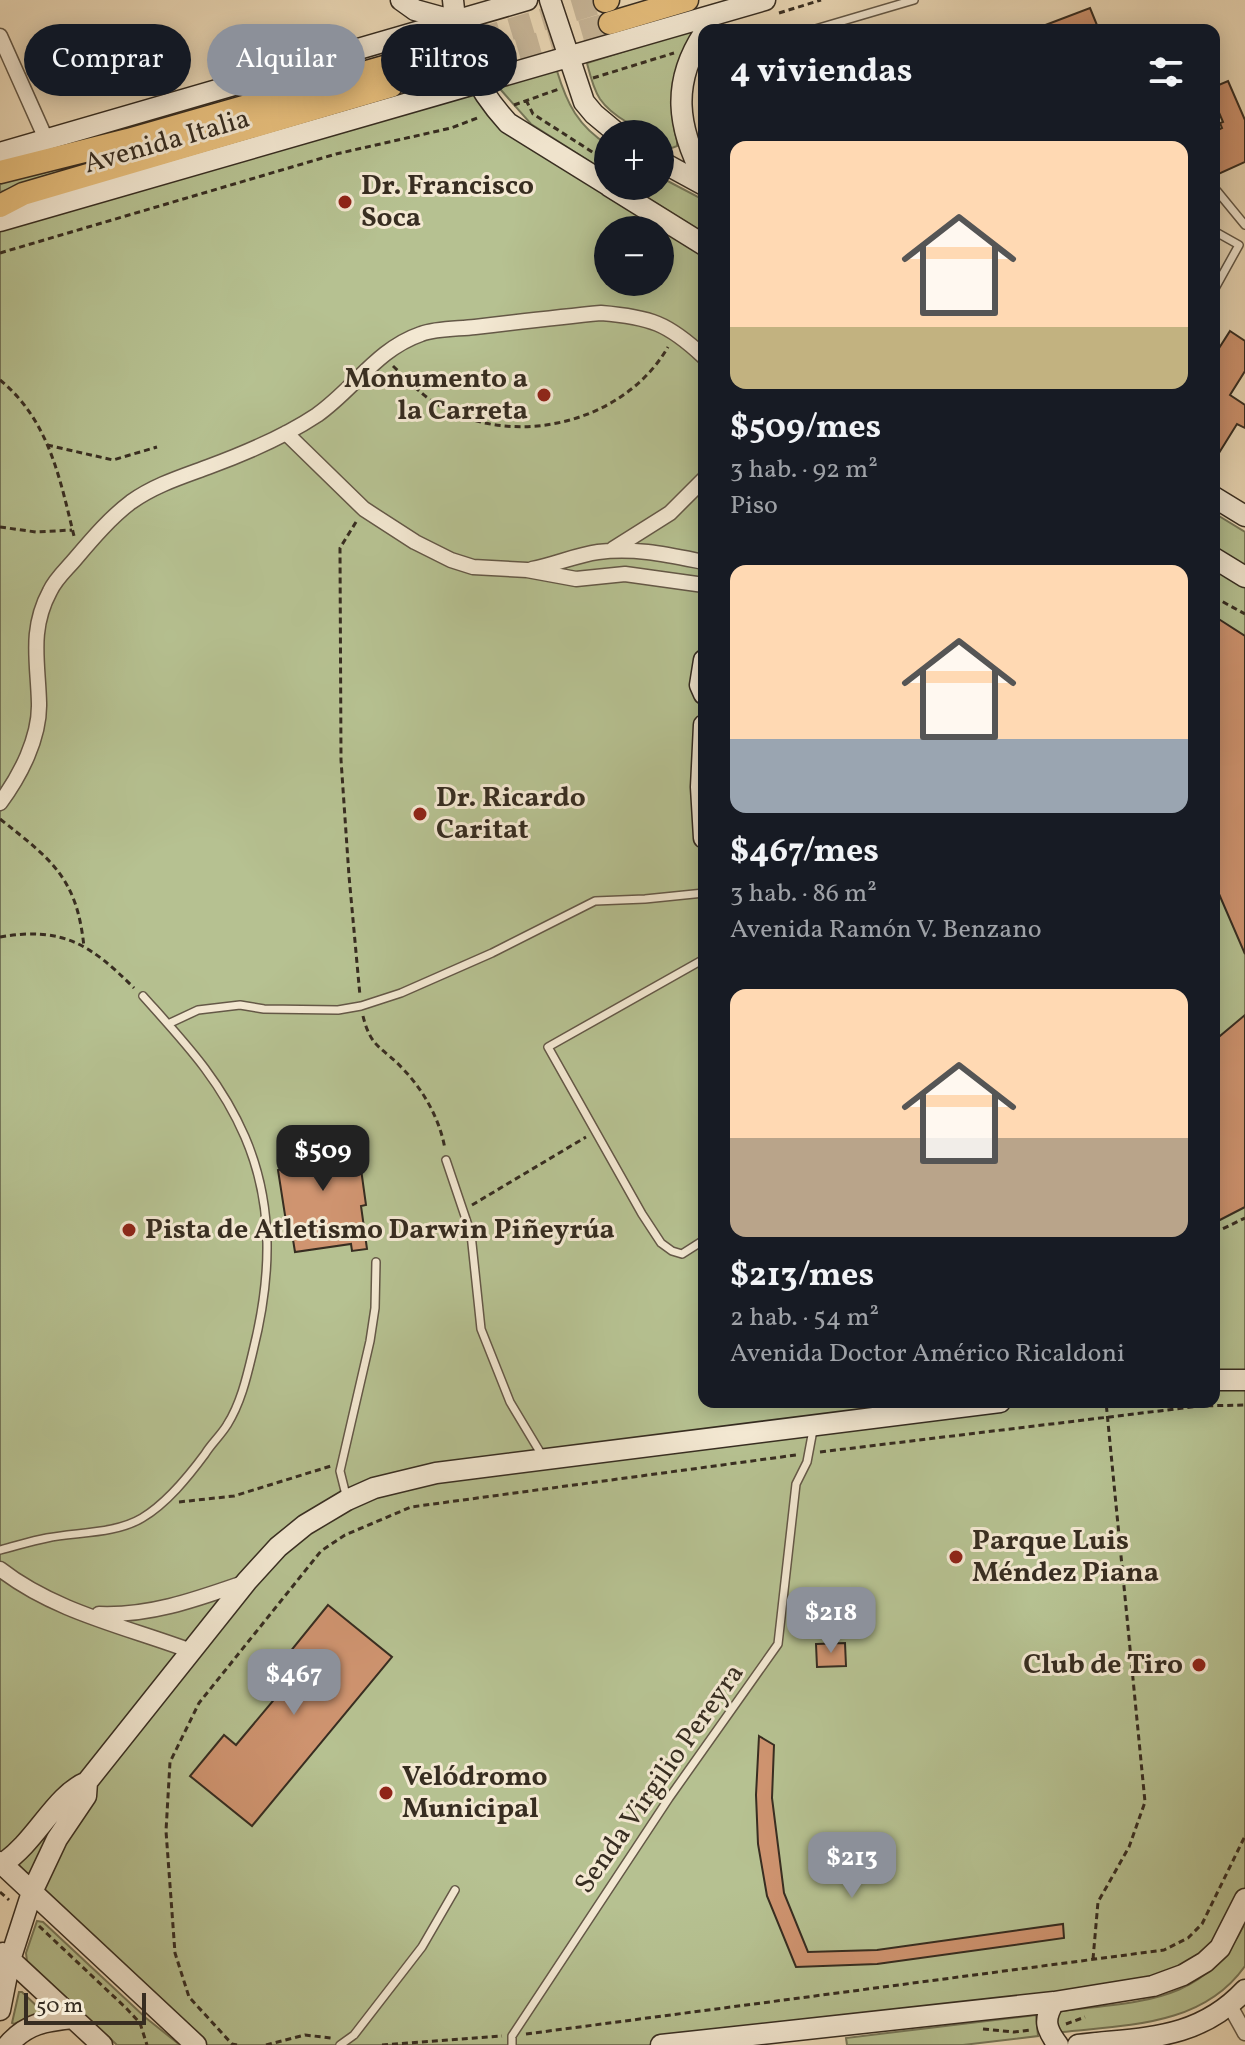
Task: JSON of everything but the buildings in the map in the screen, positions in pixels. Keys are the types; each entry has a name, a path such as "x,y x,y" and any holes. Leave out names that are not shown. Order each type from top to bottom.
{"main road":[{"path":"608,8 687,0"},
{"name":"Avenida Italia","path":"0,172 387,77 23,194 0,206"}],"street":[{"path":"401,0 415,10 455,21"},
{"path":"453,0 455,24"},
{"name":"Avenida Italia","path":"445,24 527,0"},
{"path":"550,0 584,102 601,120"},
{"name":"Avenida Italia","path":"719,24 765,0"},
{"name":"Avenida Italia","path":"517,73 568,58 698,32"},
{"path":"0,36 46,139"},
{"name":"Avenida Italia","path":"0,153 381,44"},
{"path":"698,45 684,73 679,102 691,154 698,167"},
{"name":"Avenida Italia","path":"0,221 436,96"},
{"path":"486,96 508,123 594,177"},
{"path":"674,169 698,182"},
{"path":"632,200 698,241"},
{"path":"0,803 23,766 33,742 40,706 35,661 40,617 56,580 89,542 131,503 171,479 251,450 286,433 320,413 395,345 424,333 601,313 654,321 676,333 698,352"},
{"path":"286,433 364,509 415,542 451,560 473,567 527,570 576,579 625,574 698,584"},
{"path":"609,551 670,513 698,485"},
{"path":"1220,501 1245,516"},
{"path":"527,570 609,551 644,550 698,561"},
{"path":"1220,562 1245,577"},
{"path":"1220,1380 1245,1380"},
{"path":"196,2045 1,1863 25,1847 73,1788 87,1782 247,1581 278,1547 305,1525 347,1500 374,1488 436,1473 934,1408"},
{"path":"0,1569 25,1586 83,1614 191,1651"},
{"path":"83,1614 119,1615 157,1610 247,1581"},
{"path":"0,2010 5,1955 57,1839 86,1796 87,1782"},
{"path":"661,2045 1054,2002 1153,1986 1183,1975 1205,1962 1220,1948 1245,1899"},
{"path":"5,1955 102,2045"},
{"path":"1078,2045 1137,2041 1176,2033 1205,2023 1230,2006 1245,1990"},
{"path":"1054,2002 1046,2015 1046,2029 1058,2045"},
{"path":"1230,2006 1245,2033"},
{"path":"8,2045 28,2026 73,2018"},
{"path":"825,2027 836,2038 837,2045"}],"lane":[{"path":"832,24 914,0"},
{"path":"1220,195 1245,225"},
{"path":"1220,234 1239,245 1220,279"},
{"path":"168,1024 198,1010 240,1005 264,1009 338,1010 361,1006 401,993 492,953 595,901 698,894"},
{"path":"698,962 548,1047 620,1177 661,1243 682,1254 698,1244"},
{"path":"0,1550 45,1538 122,1526 141,1519 198,1464 227,1425 247,1378 262,1311 269,1251 263,1192 246,1139 224,1093 190,1047 143,996"},
{"path":"446,1160 471,1234 481,1329 510,1402 544,1459"},
{"path":"347,1500 340,1471 370,1341 375,1308 376,1262"},
{"name":"Senda Virgilio Pereyra","path":"512,2040 669,1798 778,1644 794,1493 814,1426"},
{"path":"342,2044 354,2035 422,1947 455,1890"}],"path":[{"path":"0,253 336,154 451,128 577,84 698,34"},
{"path":"526,100 533,114 594,153"},
{"path":"382,355 439,406 481,421 529,427 586,416 621,397 647,375 676,333"},
{"path":"0,380 13,391 56,462 78,556"},
{"path":"47,445 113,460 157,447"},
{"path":"364,509 340,548 341,760 361,1006 373,1043 406,1072 431,1107 442,1132 446,1160"},
{"path":"0,527 36,532 72,530"},
{"path":"1220,600 1245,614"},
{"path":"0,819 63,875 77,908 84,947"},
{"path":"0,937 44,933 63,937 109,963 143,996"},
{"path":"463,1210 596,1132"},
{"path":"1220,1230 1245,1218"},
{"path":"1220,1406 1245,1405"},
{"path":"1093,1959 1098,1902 1129,1847 1145,1802 1107,1408"},
{"path":"237,2045 232,2044 189,1997 175,1953 166,1831 170,1762 199,1703 321,1551 345,1535 411,1507 808,1453 1185,1408"},
{"path":"160,1504 234,1496 342,1462"},
{"path":"382,2045 512,2040 1164,1950 1188,1938 1202,1924 1245,1836"},
{"path":"0,1892 126,2008 140,2023 147,2045"},
{"path":"266,2045 305,2035 321,2035 342,2044"}],"green space":[{"path":"695,29 677,71 672,96 673,120 624,120 619,117 600,99 587,63"},
{"path":"557,71 575,113 594,134 594,164 531,124 506,96 517,96 517,81"},
{"path":"436,96 486,96 497,111 594,174 594,200 634,200 659,216 594,216 594,296 674,296 674,226 698,241 698,1408 1220,1408 1220,562 1245,577 1245,1899 1233,1926 1183,1975 661,2045 197,2045 0,1862 0,221"},
{"path":"674,125 677,141 674,147"},
{"path":"117,154 0,192 0,184 13,179"},
{"path":"674,184 698,197 698,229 651,200 674,200"},
{"path":"1220,517 1245,532 1245,566 1220,551"},
{"path":"37,1921 43,1922 146,2018 180,2045 117,2045 27,1961 26,1953"},
{"path":"1245,1923 1245,1966 1228,1986 1208,2001 1162,2019 1137,2024 1057,2030 1054,2017 1062,2011 1144,2000 1191,1984 1211,1970 1229,1950"},
{"path":"19,1992 43,2012 14,2024 12,2023"},
{"path":"1036,2015 1038,2036 963,2045 847,2045 846,2038"}],"tunnel":[{"path":"517,27 605,1"},
{"path":"517,50 610,23"}],"place":[{"name":"Dr. Francisco Soca","path":"345,202"},
{"name":"Monumento a la Carreta","path":"544,395"},
{"name":"Dr. Ricardo Caritat","path":"420,814"},
{"name":"Pista de Atletismo Darwin Piñeyrúa","path":"129,1230"},
{"name":"Parque Luis Méndez Piana","path":"956,1557"},
{"name":"Club de Tiro","path":"1199,1665"},
{"name":"Velódromo Municipal","path":"386,1793"}]}
